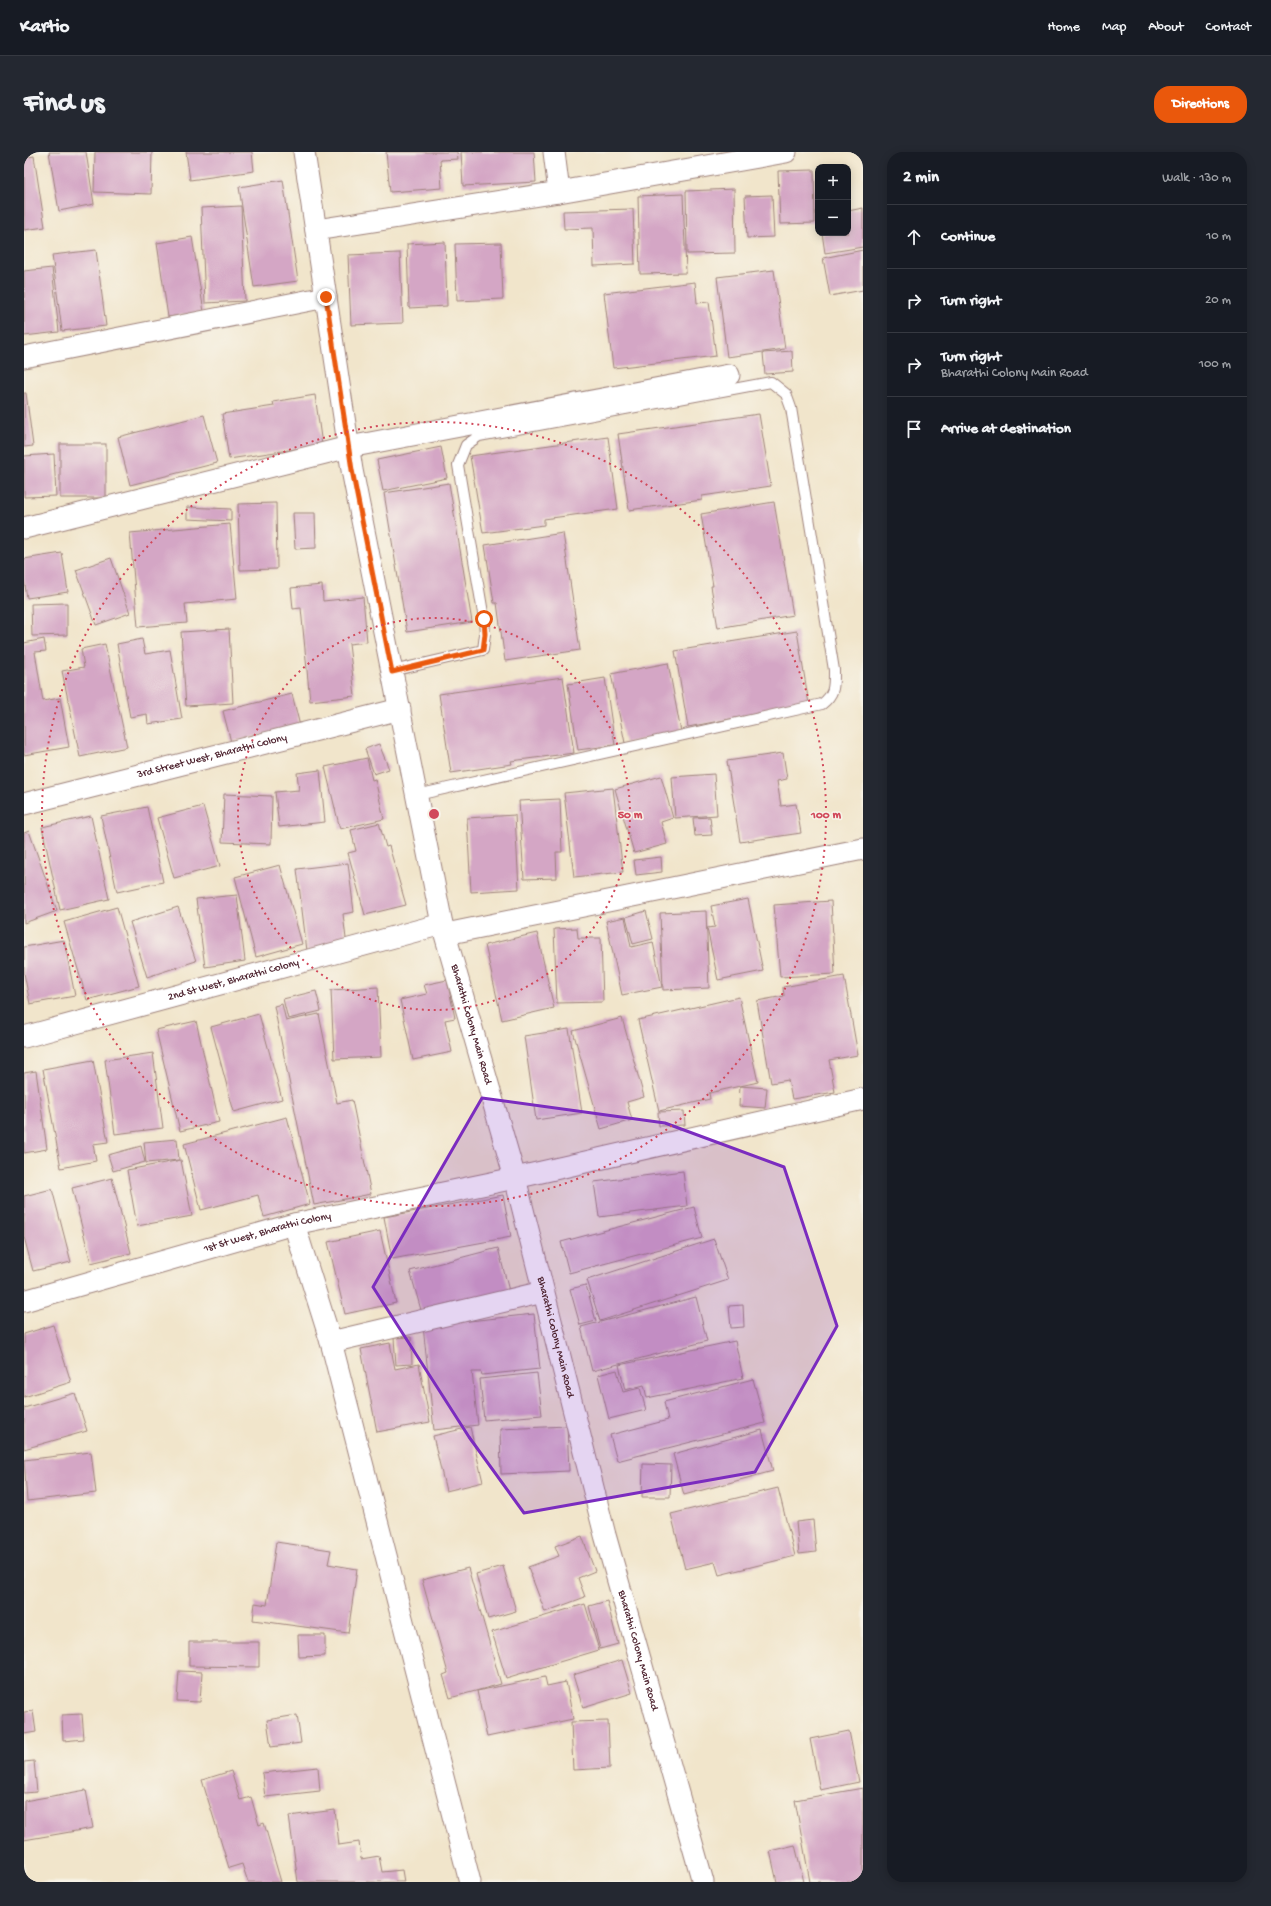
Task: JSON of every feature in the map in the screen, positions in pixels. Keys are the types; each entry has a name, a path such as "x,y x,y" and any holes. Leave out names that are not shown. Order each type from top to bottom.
{"street":[{"name":"Bharathi Colony Main Road","path":"304,152 349,448 392,672 444,929 514,1178 605,1535 703,1882"},
{"path":"554,152 559,192"},
{"path":"316,230 559,192 786,152"},
{"path":"24,357 326,297"},
{"path":"24,528 349,448 728,375"},
{"name":"3rd Street West, Bharathi Colony","path":"24,804 400,709"},
{"name":"2nd St West, Bharathi Colony","path":"24,1037 444,929 863,849"},
{"name":"1st St West, Bharathi Colony","path":"24,1301 294,1224 514,1178 863,1099"},
{"path":"294,1224 331,1342 470,1882"},
{"path":"331,1342 543,1292"}],"lane":[{"path":"392,672 483,650 485,634 484,619 458,465 466,445 470,442 479,436 771,382 786,394 791,408 834,670 834,687 830,698 822,704 417,795"}],"highlighted area":[{"path":"482,1098 665,1123 784,1167 837,1326 755,1472 524,1513 469,1437 373,1287"}],"building":[{"path":"49,152 86,152 94,204 59,211"},
{"path":"95,152 152,152 151,194 94,192"},
{"path":"186,152 252,152 254,171 190,180"},
{"path":"386,152 457,152 458,159 440,160 442,188 390,192"},
{"path":"461,152 534,152 536,182 463,186"},
{"path":"34,156 45,227 24,230 24,158"},
{"path":"814,170 815,223 780,224 778,171"},
{"path":"283,180 298,281 254,287 239,187"},
{"path":"734,189 735,253 687,254 686,191"},
{"path":"683,194 686,273 640,274 638,196"},
{"path":"772,195 774,237 747,238 745,196"},
{"path":"241,206 245,301 205,303 201,208"},
{"path":"863,208 863,247 825,253 822,236 851,236 851,210"},
{"path":"633,209 635,264 594,266 593,228 564,229 563,211"},
{"path":"192,237 204,312 168,317 157,243"},
{"path":"445,242 447,306 409,308 407,244"},
{"path":"501,243 503,299 457,301 455,244"},
{"path":"96,250 106,326 62,331 52,255"},
{"path":"863,250 863,290 830,296 823,258"},
{"path":"400,253 403,323 351,325 348,255"},
{"path":"52,268 59,332 24,336 24,271"},
{"path":"774,270 785,349 727,357 717,277"},
{"path":"695,282 697,303 709,302 716,356 613,368 604,293"},
{"path":"792,351 793,372 765,374 763,353"},
{"path":"24,393 26,393 33,446 24,447"},
{"path":"315,395 322,445 229,459 222,414 274,406 273,402"},
{"path":"759,414 771,486 702,496 702,500 629,510 618,434"},
{"path":"204,415 217,463 130,485 118,437"},
{"path":"608,437 618,509 544,519 544,525 483,533 470,456"},
{"path":"60,444 106,444 106,498 60,498"},
{"path":"441,447 447,478 383,491 377,460"},
{"path":"54,454 56,496 24,497 24,456"},
{"path":"449,483 472,622 407,632 384,493"},
{"path":"774,502 793,615 718,628 711,586 713,586 701,514"},
{"path":"276,503 277,569 240,570 238,504"},
{"path":"187,507 231,509 231,521 187,519"},
{"path":"293,513 315,513 316,548 295,549"},
{"path":"230,524 237,599 185,604 187,623 138,627 130,533"},
{"path":"563,533 580,650 505,661 497,603 494,603 485,545"},
{"path":"62,553 68,592 27,598 24,579 24,559"},
{"path":"111,558 130,613 96,625 76,570"},
{"path":"322,585 323,601 363,597 367,642 349,644 355,696 310,701 301,608 293,609 291,588"},
{"path":"67,603 67,635 32,636 31,604"},
{"path":"229,629 233,703 186,706 181,632"},
{"path":"797,631 809,704 688,727 675,651"},
{"path":"44,639 46,651 35,652 43,701 60,698 69,747 24,755 24,643"},
{"path":"142,639 145,654 170,650 182,719 148,724 147,714 130,717 117,644"},
{"path":"105,644 127,747 80,757 62,671 84,667 81,649"},
{"path":"668,663 681,732 625,743 611,674"},
{"path":"563,677 574,753 511,761 512,764 451,773 439,694"},
{"path":"605,678 615,745 578,750 568,684"},
{"path":"292,694 300,726 231,742 223,711"},
{"path":"379,744 389,769 374,774 365,749"},
{"path":"783,753 787,779 777,781 781,806 796,804 801,833 740,842 727,761"},
{"path":"367,758 372,780 375,779 384,819 340,829 325,767"},
{"path":"320,770 325,822 279,827 275,792 299,790 297,773"},
{"path":"714,774 717,815 675,818 672,777"},
{"path":"661,776 673,818 661,822 667,844 634,853 615,789"},
{"path":"613,788 623,872 574,877 564,793"},
{"path":"224,794 272,796 271,844 222,842"},
{"path":"560,799 562,852 556,852 557,878 524,879 519,801"},
{"path":"203,806 220,866 174,878 157,818"},
{"path":"147,807 163,882 117,892 101,816"},
{"path":"515,815 519,889 471,892 467,818"},
{"path":"91,816 109,899 60,910 42,827"},
{"path":"710,817 712,835 695,836 693,818"},
{"path":"379,823 386,847 389,846 406,905 365,915 348,853 356,851 351,830"},
{"path":"29,831 57,911 24,923 24,833"},
{"path":"661,857 662,872 636,875 634,860"},
{"path":"348,863 354,912 343,914 347,947 307,951 297,869"},
{"path":"280,865 302,944 256,957 235,877"},
{"path":"237,895 245,961 205,967 196,899"},
{"path":"748,899 763,971 718,980 707,928 715,927 711,906"},
{"path":"831,901 835,974 780,977 774,905"},
{"path":"117,907 139,986 87,1000 64,922"},
{"path":"178,907 196,961 147,977 130,922"},
{"path":"646,911 653,939 633,944 626,917"},
{"path":"706,911 709,988 663,990 660,913"},
{"path":"625,917 631,947 653,942 662,987 622,995 606,921"},
{"path":"577,928 578,938 601,938 603,1002 557,1003 554,929"},
{"path":"537,933 554,1008 502,1020 485,945"},
{"path":"64,940 75,996 30,1004 24,973 24,947"},
{"path":"844,976 858,1055 829,1060 835,1092 792,1099 788,1080 771,1083 757,1001 784,996 783,987"},
{"path":"447,980 455,1018 445,1020 452,1052 413,1060 400,1000 427,994 424,985"},
{"path":"378,987 381,1057 334,1059 331,990"},
{"path":"316,991 321,1011 288,1019 283,999"},
{"path":"739,997 758,1082 709,1093 710,1099 659,1111 638,1020"},
{"path":"282,1004 286,1021 319,1014 337,1103 352,1100 371,1194 314,1205 274,1006"},
{"path":"259,1014 282,1099 234,1112 211,1027"},
{"path":"622,1018 644,1097 627,1102 632,1120 601,1129 573,1031"},
{"path":"196,1021 219,1122 180,1131 156,1030"},
{"path":"569,1029 582,1113 536,1120 524,1036"},
{"path":"153,1053 163,1128 115,1134 105,1060"},
{"path":"93,1060 108,1142 93,1144 96,1161 61,1168 43,1069"},
{"path":"36,1071 47,1149 24,1153 24,1073"},
{"path":"740,1086 767,1088 765,1108 739,1106"},
{"path":"684,1111 685,1125 659,1126 658,1112"},
{"path":"287,1117 310,1204 264,1217 258,1195 201,1210 184,1144"},
{"path":"177,1139 179,1160 146,1163 144,1142"},
{"path":"141,1146 145,1162 113,1171 108,1155"},
{"path":"181,1160 192,1216 137,1226 127,1170"},
{"path":"683,1171 687,1206 599,1217 594,1182"},
{"path":"112,1178 131,1253 91,1263 72,1188"},
{"path":"52,1189 71,1262 33,1271 24,1237 24,1196"},
{"path":"503,1195 511,1237 392,1259 384,1217"},
{"path":"694,1207 702,1238 569,1273 561,1242"},
{"path":"380,1231 396,1303 345,1314 328,1242"},
{"path":"714,1239 728,1280 600,1321 587,1280"},
{"path":"498,1248 509,1291 461,1303 461,1300 421,1310 410,1271"},
{"path":"586,1285 596,1321 580,1325 570,1289"},
{"path":"696,1297 707,1341 592,1371 581,1327"},
{"path":"743,1305 744,1327 731,1328 729,1306"},
{"path":"534,1314 540,1369 482,1375 481,1372 472,1372 478,1425 434,1430 423,1326"},
{"path":"53,1325 71,1382 24,1397 24,1334"},
{"path":"411,1337 412,1364 396,1365 394,1338"},
{"path":"735,1341 743,1378 647,1398 644,1385 625,1390 619,1365"},
{"path":"390,1343 395,1369 419,1364 430,1422 377,1432 361,1349"},
{"path":"617,1370 623,1392 640,1388 646,1410 609,1419 598,1375"},
{"path":"537,1373 542,1415 484,1420 480,1379"},
{"path":"753,1379 765,1423 617,1461 610,1435 668,1420 664,1402"},
{"path":"75,1393 87,1431 24,1449 24,1408"},
{"path":"567,1426 569,1471 501,1474 500,1429"},
{"path":"470,1427 483,1482 446,1491 433,1436"},
{"path":"762,1430 773,1471 684,1495 673,1454"},
{"path":"91,1452 96,1493 27,1501 24,1460"},
{"path":"643,1464 671,1465 670,1497 642,1497"},
{"path":"778,1488 795,1556 719,1575 715,1562 685,1569 671,1514"},
{"path":"813,1520 816,1552 799,1554 796,1522"},
{"path":"582,1536 595,1571 578,1578 585,1597 545,1612 528,1567 559,1556 555,1546"},
{"path":"276,1542 331,1550 328,1564 357,1569 348,1633 253,1620 255,1603 267,1605"},
{"path":"503,1566 516,1611 488,1619 476,1574"},
{"path":"468,1568 501,1684 450,1698 443,1675 448,1673 422,1580"},
{"path":"607,1601 618,1644 600,1649 589,1606"},
{"path":"585,1604 599,1650 506,1678 492,1632"},
{"path":"298,1635 325,1635 325,1656 299,1657"},
{"path":"189,1642 259,1642 259,1667 189,1666"},
{"path":"622,1660 632,1693 583,1708 573,1675"},
{"path":"179,1671 202,1672 200,1702 177,1701"},
{"path":"545,1677 547,1686 566,1682 573,1719 487,1737 477,1691"},
{"path":"33,1711 36,1732 24,1734 24,1712"},
{"path":"82,1714 84,1739 63,1741 62,1715"},
{"path":"297,1715 301,1743 271,1747 267,1720"},
{"path":"608,1721 610,1768 573,1770 571,1722"},
{"path":"849,1731 859,1782 820,1790 810,1739"},
{"path":"34,1761 37,1792 24,1793 24,1762"},
{"path":"318,1767 320,1791 265,1797 262,1773"},
{"path":"231,1771 240,1800 251,1797 259,1825 264,1823 281,1882 248,1882 242,1864 229,1868 202,1780"},
{"path":"863,1788 863,1882 810,1882 795,1800"},
{"path":"86,1790 93,1828 24,1840 24,1801"},
{"path":"335,1810 339,1845 359,1842 361,1859 379,1856 382,1872 402,1870 404,1882 298,1882 289,1816"},
{"path":"795,1845 804,1882 777,1882 770,1851"}],"route":[{"path":"326,297 352,470 392,672 483,650 485,634 484,619"}]}
